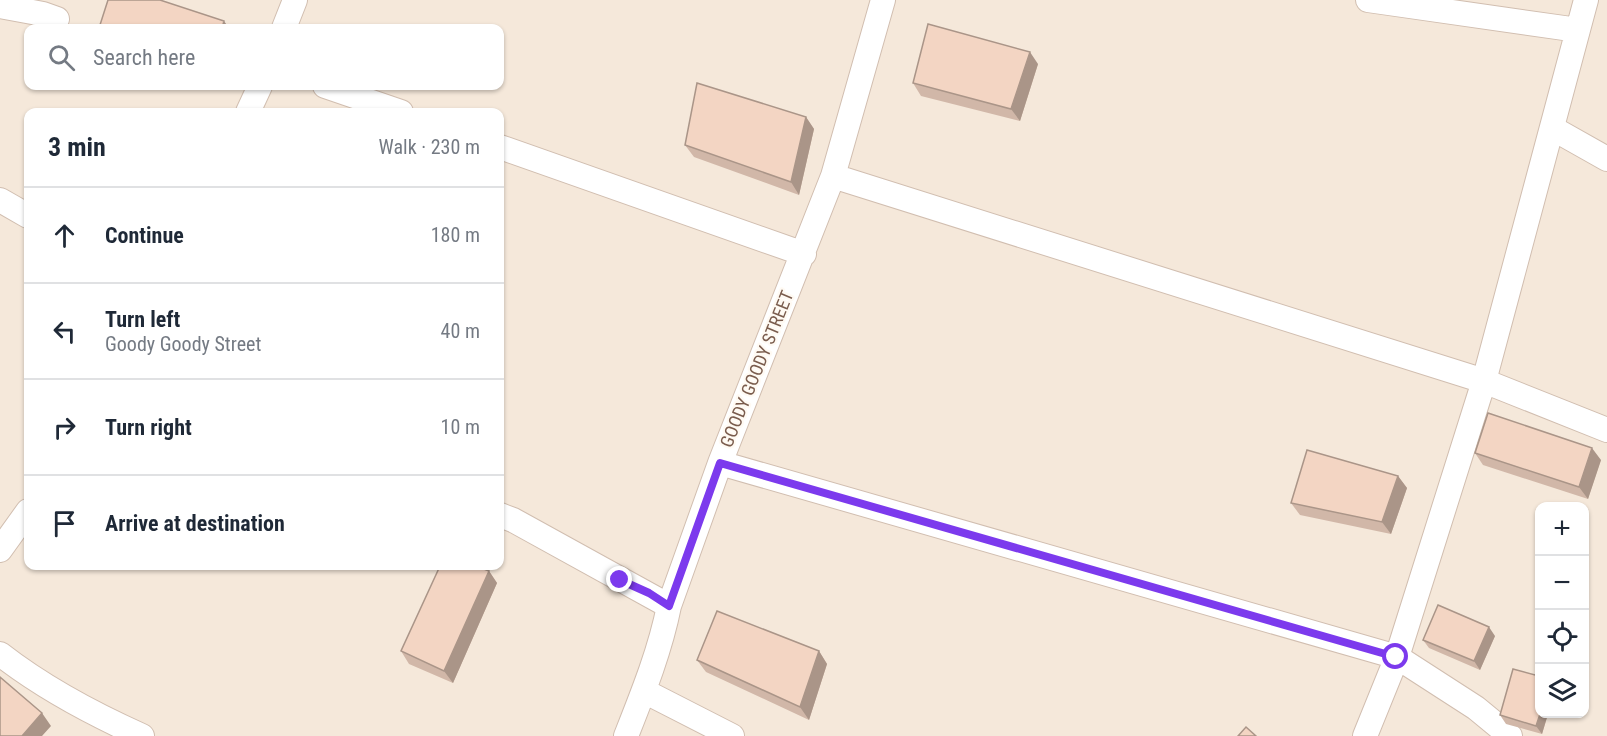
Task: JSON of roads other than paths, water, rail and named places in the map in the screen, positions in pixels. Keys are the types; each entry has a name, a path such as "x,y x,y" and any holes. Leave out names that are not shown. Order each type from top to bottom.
{"street":[{"path":"286,24 295,0"},
{"name":"GOODY GOODY STREET","path":"626,736 644,692 669,606 720,463 833,176 883,0"},
{"path":"1368,0 1578,30"},
{"path":"1365,736 1396,657 1484,381 1586,0"},
{"path":"0,6 57,19"},
{"path":"250,108 258,90"},
{"path":"337,90 389,108"},
{"path":"1552,128 1607,159"},
{"path":"504,148 804,254"},
{"path":"833,176 1484,381 1607,430"},
{"path":"0,200 24,214"},
{"path":"720,463 1396,657 1476,708 1510,736"},
{"path":"0,550 24,517"},
{"path":"504,517 669,606"},
{"path":"0,654 18,668 112,723 142,736"},
{"path":"644,692 732,736"}]}
